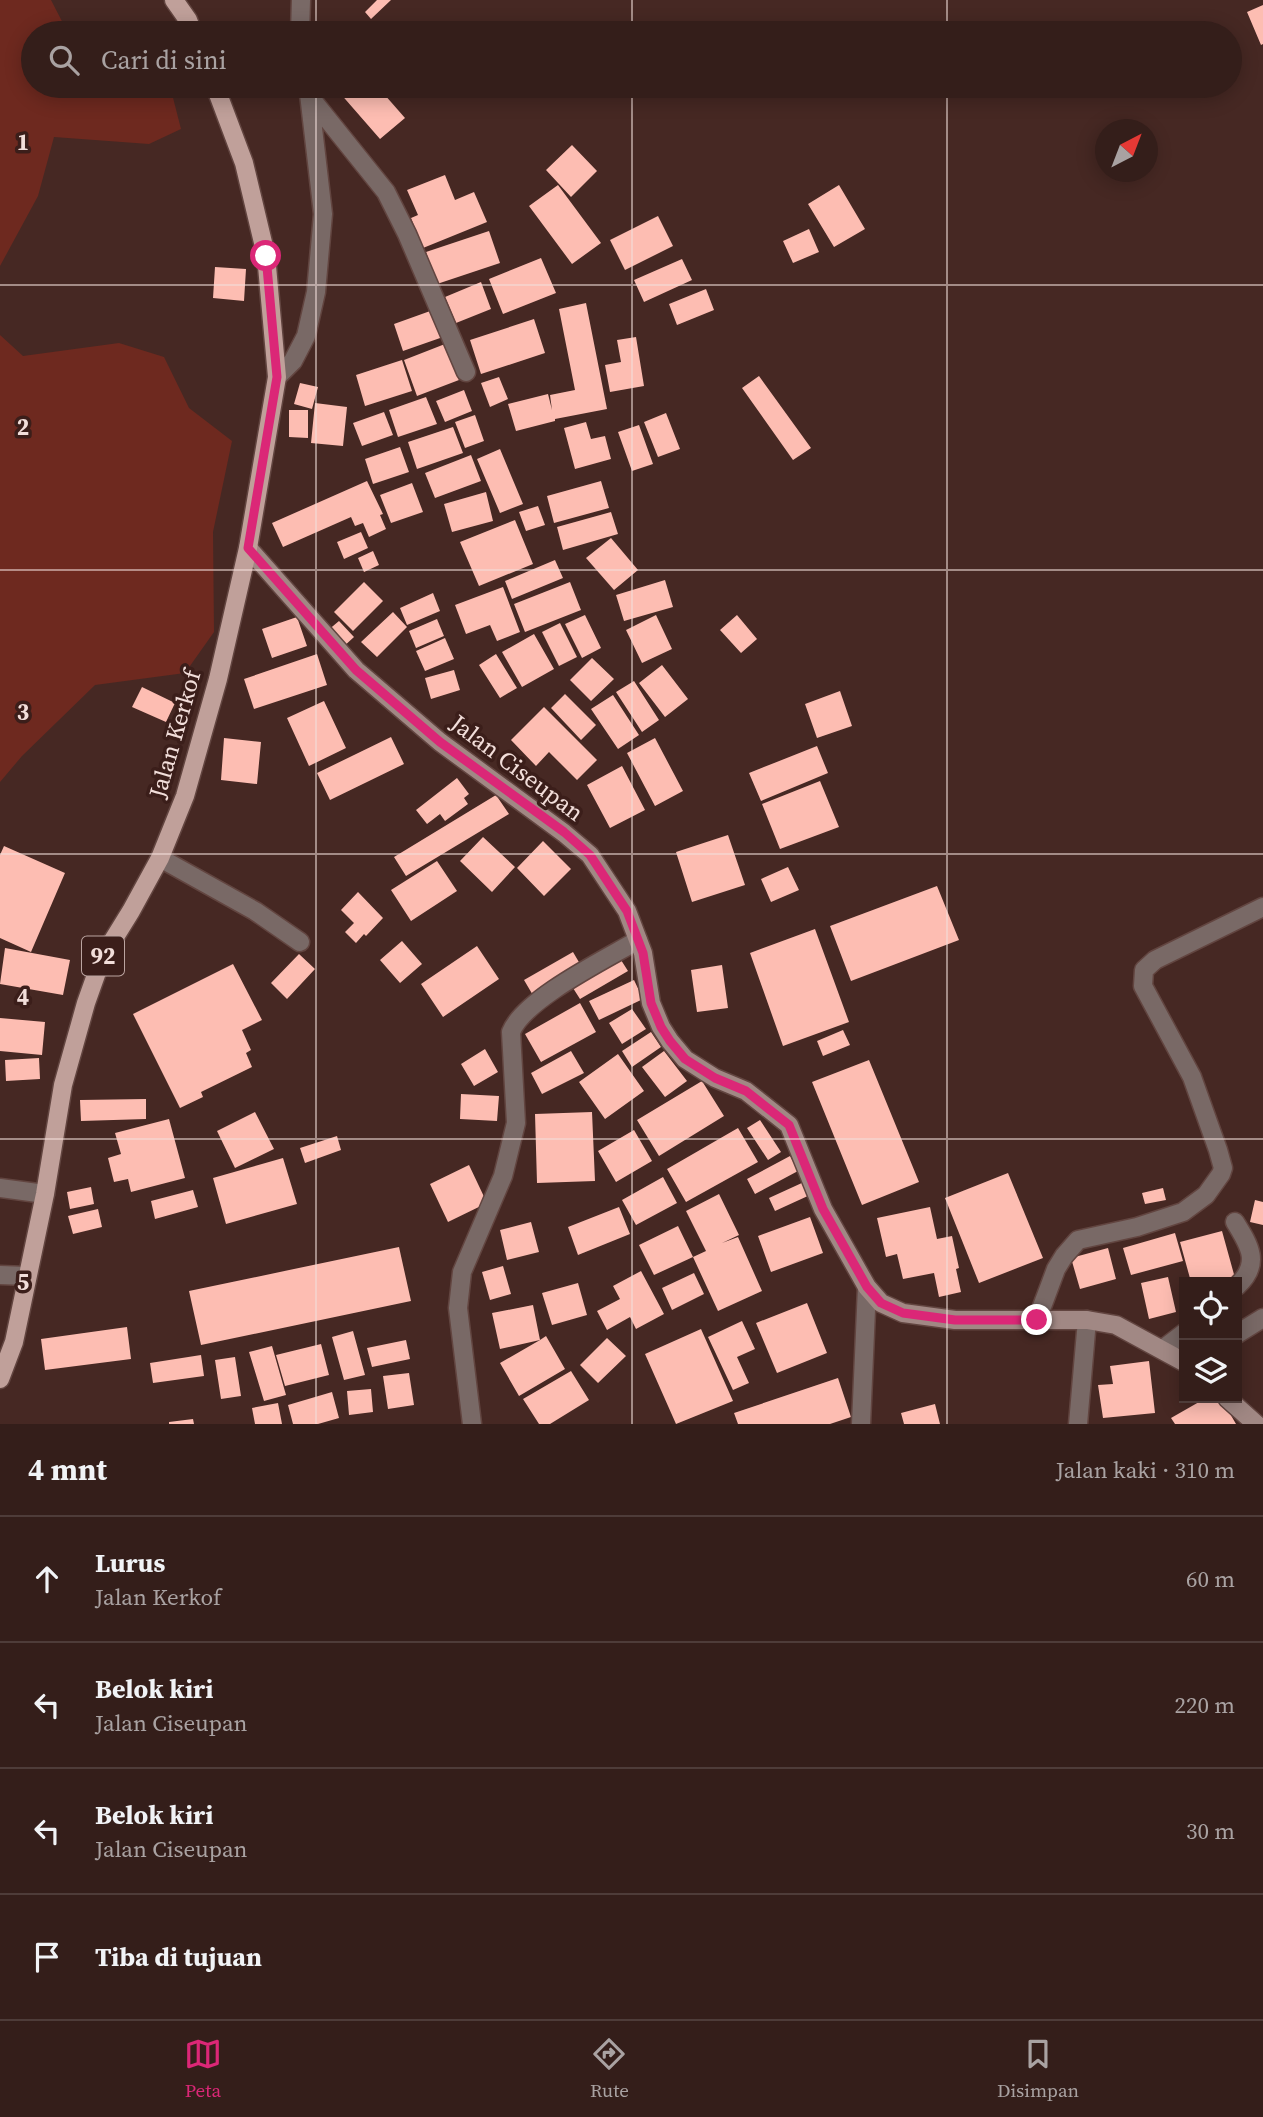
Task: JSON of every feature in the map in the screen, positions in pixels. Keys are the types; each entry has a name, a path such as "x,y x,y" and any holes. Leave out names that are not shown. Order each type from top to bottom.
{"main road":[{"path":"174,0 188,21"},
{"name":"Jalan Kerkof","path":"0,1379 14,1342 46,1194 63,1086 86,1003 102,958 160,858 185,796 218,679 248,548 277,377 266,256 244,163 220,98"},
{"name":"Jalan Ciseupan","path":"248,548 356,670 440,742 564,832 590,855 627,911 643,953 651,1003 670,1041 685,1059 715,1078 746,1091 789,1125 823,1209 867,1287 881,1303 903,1313 955,1320 1087,1320 1116,1325 1179,1359"},
{"path":"1233,1403 1256,1424"}],"street":[{"path":"300,0 300,21"},
{"path":"277,377 293,361 306,336 316,292 323,214 310,98"},
{"path":"314,98 386,192 407,234 466,372"},
{"path":"160,858 255,911 300,942"},
{"path":"1037,1320 1056,1269 1078,1240 1137,1227 1183,1212 1206,1195 1222,1174 1218,1150 1192,1077 1160,1021 1143,986 1142,976 1146,966 1155,960 1263,907"},
{"path":"472,1424 458,1308 462,1272 503,1176 516,1124 511,1032 514,1024 549,993 638,940"},
{"path":"0,1188 46,1194"},
{"path":"1235,1222 1249,1244 1252,1261 1247,1278 1242,1282"},
{"path":"0,1275 27,1276"},
{"path":"861,1424 867,1287"},
{"path":"1242,1331 1263,1318"},
{"path":"1078,1424 1087,1320"},
{"path":"1163,1349 1179,1337"}],"shaded area":[{"path":"0,0 51,0 62,21 21,21 21,98 173,98 181,129 149,144 54,137 38,196 0,266"},
{"path":"0,335 23,356 119,343 164,357 189,408 232,441 213,532 214,632 185,673 95,685 22,756 0,782"}],"building":[{"path":"377,0 391,0 371,19 365,12"},
{"path":"1263,5 1263,44 1261,45 1247,12"},
{"path":"344,98 388,98 405,118 380,139"},
{"path":"572,145 597,171 571,197 546,170"},
{"path":"445,175 455,200 474,192 487,222 423,248 411,218 418,215 407,190"},
{"path":"558,185 601,243 572,264 529,206"},
{"path":"839,185 865,229 834,247 808,204"},
{"path":"658,216 673,246 625,270 610,240"},
{"path":"809,229 819,252 793,263 783,241"},
{"path":"489,231 500,263 437,284 426,252"},
{"path":"541,258 556,293 503,314 489,279"},
{"path":"682,259 692,280 644,302 634,280"},
{"path":"215,267 246,269 244,301 213,298"},
{"path":"481,282 491,309 456,323 445,297"},
{"path":"706,289 714,310 677,325 669,304"},
{"path":"586,303 607,409 555,419 516,431 508,404 548,394 552,410 550,395 575,390 559,309"},
{"path":"433,310 443,337 403,351 394,324"},
{"path":"534,319 545,353 481,374 470,340"},
{"path":"636,337 644,386 610,392 605,365 621,362 617,340"},
{"path":"445,344 459,380 417,396 404,360"},
{"path":"402,360 412,391 365,406 356,375"},
{"path":"759,376 811,448 793,460 742,388"},
{"path":"499,377 508,399 490,407 481,383"},
{"path":"300,383 318,387 312,409 294,404"},
{"path":"464,390 472,411 445,422 436,401"},
{"path":"426,397 437,424 398,437 389,410"},
{"path":"315,403 347,407 343,446 311,443"},
{"path":"289,410 308,410 308,438 289,437"},
{"path":"384,412 393,435 362,446 353,423"},
{"path":"666,413 680,449 658,457 644,422"},
{"path":"475,415 484,441 465,448 455,422"},
{"path":"586,422 591,439 605,436 611,459 575,469 564,428"},
{"path":"639,425 653,464 632,471 618,432"},
{"path":"453,427 463,453 417,469 408,442"},
{"path":"400,447 409,472 373,484 365,459"},
{"path":"500,449 523,504 500,513 477,459"},
{"path":"471,455 481,481 435,498 425,473"},
{"path":"367,481 383,514 380,515 386,529 369,537 363,523 355,526 351,517 283,547 272,523"},
{"path":"601,481 609,508 554,523 547,496"},
{"path":"412,483 423,512 391,523 380,495"},
{"path":"486,492 493,521 452,532 444,504"},
{"path":"538,506 545,525 526,531 519,512"},
{"path":"611,512 618,534 563,550 557,527"},
{"path":"515,520 533,564 479,586 460,542"},
{"path":"361,532 368,548 344,559 337,542"},
{"path":"611,538 638,570 614,590 586,558"},
{"path":"373,551 379,565 364,572 358,558"},
{"path":"555,560 563,578 512,599 505,581"},
{"path":"665,580 673,607 624,621 616,595"},
{"path":"364,582 383,601 353,631 334,612"},
{"path":"570,582 581,610 525,632 514,604"},
{"path":"503,587 520,632 497,641 490,625 466,634 455,605"},
{"path":"433,593 440,611 407,625 400,608"},
{"path":"393,612 407,627 377,657 361,642"},
{"path":"585,615 601,648 582,658 565,624"},
{"path":"656,615 672,649 642,663 626,630"},
{"path":"737,615 757,639 741,653 720,630"},
{"path":"297,617 307,646 272,658 262,629"},
{"path":"437,619 444,636 416,648 409,631"},
{"path":"339,621 354,637 342,648 327,631"},
{"path":"560,623 577,657 559,666 542,632"},
{"path":"534,634 554,669 522,687 502,652"},
{"path":"445,638 454,659 425,671 416,651"},
{"path":"317,654 327,685 254,709 244,679"},
{"path":"496,654 517,688 500,698 479,665"},
{"path":"592,658 614,679 591,701 570,680"},
{"path":"662,665 688,699 665,717 639,683"},
{"path":"454,670 460,690 431,699 425,678"},
{"path":"634,681 659,720 642,732 616,692"},
{"path":"142,687 175,703 166,722 132,707"},
{"path":"840,691 852,726 817,738 805,704"},
{"path":"565,694 596,725 581,740 551,708"},
{"path":"613,695 639,735 618,749 591,709"},
{"path":"324,701 346,748 309,766 287,718"},
{"path":"544,707 597,760 577,780 549,752 536,766 511,740"},
{"path":"391,737 404,764 330,800 317,773"},
{"path":"224,738 261,742 257,784 221,780"},
{"path":"655,738 683,791 655,806 627,753"},
{"path":"817,746 828,773 761,801 749,773"},
{"path":"622,766 645,810 610,828 587,785"},
{"path":"457,778 469,794 464,798 468,804 445,821 440,814 427,824 416,810"},
{"path":"820,781 839,827 780,849 762,804"},
{"path":"496,795 509,814 406,876 394,857"},
{"path":"728,835 745,885 692,902 676,852"},
{"path":"483,837 515,867 492,892 460,861"},
{"path":"543,841 571,869 544,896 517,868"},
{"path":"4,846 65,873 31,952 0,938 0,855"},
{"path":"437,861 457,891 411,921 391,890"},
{"path":"788,867 799,890 771,902 761,879"},
{"path":"937,886 959,940 851,981 830,926"},
{"path":"358,892 383,918 356,943 345,932 354,923 341,910"},
{"path":"815,929 849,1022 783,1046 750,953"},
{"path":"402,941 422,964 400,983 380,960"},
{"path":"477,946 499,979 443,1017 421,984"},
{"path":"5,948 70,960 63,995 0,984"},
{"path":"573,952 583,969 534,997 524,980"},
{"path":"299,954 315,969 287,999 271,983"},
{"path":"621,960 628,971 580,999 573,988"},
{"path":"233,964 262,1020 242,1030 251,1050 246,1053 252,1067 201,1092 203,1097 180,1108 133,1014"},
{"path":"722,965 728,1008 697,1012 691,970"},
{"path":"634,980 643,999 599,1020 589,1001"},
{"path":"580,1003 596,1032 541,1062 525,1034"},
{"path":"632,1009 646,1029 622,1044 609,1023"},
{"path":"0,1018 45,1022 42,1055 0,1051"},
{"path":"843,1030 850,1045 823,1056 817,1041"},
{"path":"651,1032 661,1047 632,1067 622,1051"},
{"path":"485,1049 498,1072 474,1086 461,1064"},
{"path":"571,1051 584,1073 542,1094 531,1073"},
{"path":"664,1051 687,1081 665,1097 642,1067"},
{"path":"618,1054 644,1091 605,1119 579,1082"},
{"path":"39,1058 40,1079 6,1081 5,1060"},
{"path":"869,1060 919,1182 862,1205 812,1082"},
{"path":"702,1081 724,1116 659,1156 637,1120"},
{"path":"461,1094 499,1096 497,1121 460,1119"},
{"path":"146,1099 146,1119 81,1121 80,1100"},
{"path":"255,1112 274,1149 235,1168 217,1131"},
{"path":"592,1112 595,1181 537,1183 535,1114"},
{"path":"169,1119 185,1178 131,1192 128,1179 114,1182 108,1158 121,1154 115,1133"},
{"path":"760,1120 781,1152 768,1160 747,1128"},
{"path":"738,1128 758,1162 686,1202 667,1169"},
{"path":"634,1130 652,1161 616,1182 598,1151"},
{"path":"337,1136 341,1150 305,1163 300,1148"},
{"path":"790,1156 798,1171 755,1194 747,1179"},
{"path":"283,1158 297,1204 226,1224 213,1178"},
{"path":"469,1165 487,1203 448,1222 430,1184"},
{"path":"1008,1173 1043,1258 979,1283 945,1198"},
{"path":"663,1177 677,1203 636,1225 622,1200"},
{"path":"804,1182 810,1195 775,1211 769,1198"},
{"path":"91,1187 94,1204 70,1209 67,1192"},
{"path":"1163,1188 1166,1200 1145,1204 1142,1193"},
{"path":"193,1190 198,1207 155,1219 151,1201"},
{"path":"719,1194 739,1235 722,1243 738,1237 762,1291 718,1311 693,1257 706,1251 686,1211"},
{"path":"1255,1200 1263,1202 1263,1225 1250,1222"},
{"path":"619,1207 630,1234 578,1255 568,1227"},
{"path":"930,1207 937,1239 952,1236 961,1292 939,1297 934,1273 903,1279 897,1254 886,1257 877,1218"},
{"path":"98,1209 102,1227 73,1234 68,1216"},
{"path":"810,1217 823,1253 771,1272 758,1236"},
{"path":"531,1222 539,1252 507,1260 500,1230"},
{"path":"678,1226 693,1257 654,1275 639,1245"},
{"path":"1222,1231 1235,1277 1190,1277 1180,1242"},
{"path":"1175,1233 1183,1261 1131,1275 1123,1248"},
{"path":"399,1247 411,1301 201,1345 189,1291"},
{"path":"1108,1248 1116,1279 1080,1289 1071,1258"},
{"path":"503,1266 511,1294 490,1300 482,1272"},
{"path":"641,1271 664,1314 636,1329 630,1317 607,1330 597,1311 620,1299 613,1286"},
{"path":"694,1273 704,1294 672,1310 662,1288"},
{"path":"1168,1277 1176,1312 1149,1319 1141,1283"},
{"path":"578,1283 587,1315 552,1325 542,1293"},
{"path":"807,1303 827,1353 777,1373 756,1323"},
{"path":"533,1305 540,1340 500,1349 492,1313"},
{"path":"742,1321 755,1349 737,1357 749,1383 733,1390 708,1337"},
{"path":"127,1327 131,1359 45,1370 41,1339"},
{"path":"701,1329 733,1401 676,1424 645,1354"},
{"path":"353,1331 365,1375 344,1380 332,1337"},
{"path":"546,1336 565,1369 519,1396 500,1363"},
{"path":"607,1338 626,1356 598,1383 580,1365"},
{"path":"406,1340 410,1359 372,1367 367,1348"},
{"path":"321,1344 329,1375 285,1386 276,1355"},
{"path":"272,1346 286,1395 264,1401 249,1352"},
{"path":"201,1355 204,1376 153,1383 150,1363"},
{"path":"235,1357 241,1396 221,1399 215,1360"},
{"path":"1149,1361 1155,1413 1103,1418 1098,1385 1113,1384 1110,1366"},
{"path":"571,1371 589,1400 550,1424 539,1424 523,1399"},
{"path":"409,1373 414,1405 388,1409 383,1376"},
{"path":"838,1378 851,1417 830,1424 738,1424 734,1413"},
{"path":"371,1389 373,1412 349,1415 347,1391"},
{"path":"332,1392 339,1418 318,1424 293,1424 288,1405"},
{"path":"278,1403 282,1424 255,1424 252,1408"},
{"path":"1197,1403 1224,1403 1236,1424 1175,1424 1171,1418"},
{"path":"935,1404 940,1424 904,1424 901,1413"},
{"path":"193,1419 194,1424 169,1424 169,1422"}],"route":[{"path":"266,256 277,377 248,548 356,670 440,742 564,832 590,855 627,911 643,953 651,1003 670,1041 685,1059 715,1078 761,1100 789,1125 823,1209 852,1263 881,1303 903,1313 955,1320 1037,1320"}]}
